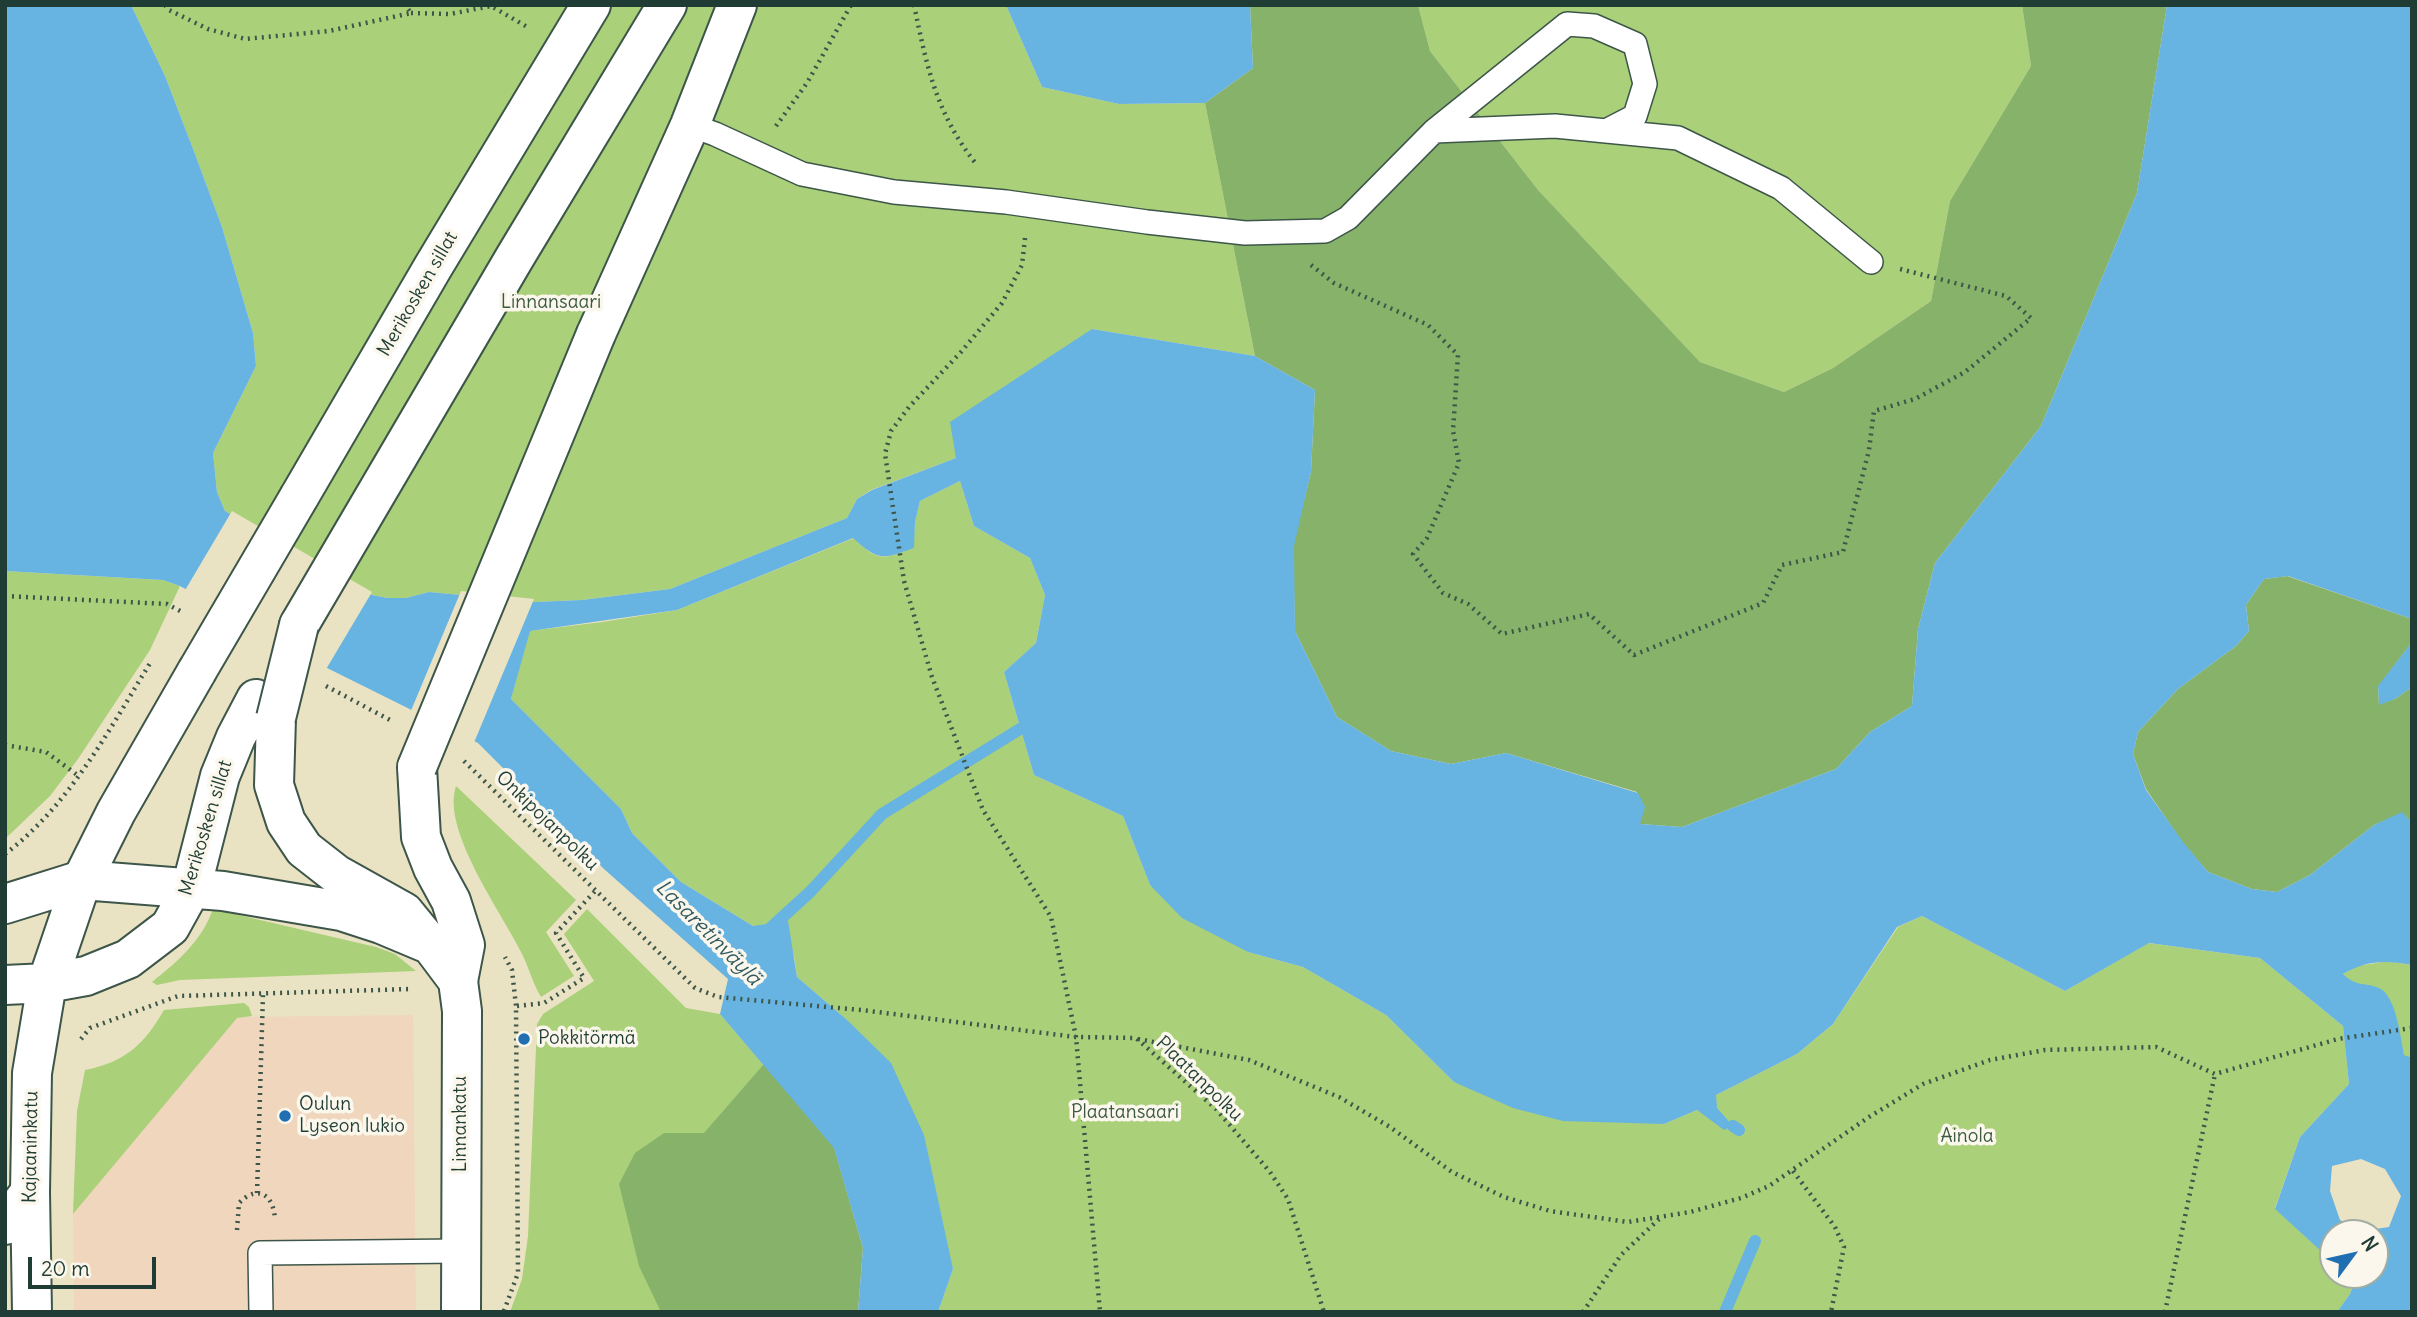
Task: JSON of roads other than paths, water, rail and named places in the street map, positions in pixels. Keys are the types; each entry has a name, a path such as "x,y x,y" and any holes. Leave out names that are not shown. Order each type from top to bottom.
{"main road":[{"name":"Merikosken sillat","path":"47,984 82,880 116,813 433,267 591,5"},
{"path":"440,985 431,945 404,912 336,874 304,849 286,822 274,785 266,708 299,625 667,5"},
{"path":"440,985 465,946 451,901 433,868 421,837 417,767 596,334 690,125 737,5"},
{"name":"Merikosken sillat","path":"47,984 86,976 128,959 170,927 191,889 220,776 236,737 266,708"},
{"path":"5,904 82,880 223,891 341,911 431,945"},
{"path":"5,985 47,984"},
{"name":"Kajaaninkatu","path":"32,1312 32,1073 47,984"},
{"name":"Linnankatu","path":"440,985 462,1011 461,1312"},
{"path":"5,1225 30,1192"}],"lane":[{"path":"690,125 802,174 894,192 1006,202 1245,233 1325,231 1348,218 1434,131 1566,24 1594,26 1635,44 1645,84 1634,116 1606,131"},
{"path":"1434,131 1555,126 1678,138 1780,188 1871,262"},
{"path":"261,1312 260,1253 461,1251"}],"water":[{"name":"Lasaretinväylä","path":"5,5 131,5 165,76 195,154 222,227 253,333 256,366 213,453 217,492 225,511 366,594 406,598 429,592 535,602 582,600 670,589 847,518 857,499 872,490 956,458 950,422 1092,329 1255,356 1315,390 1311,472 1294,546 1295,631 1337,717 1391,751 1451,764 1506,753 1638,793 1645,807 1640,824 1682,827 1836,769 1870,732 1912,706 1918,629 1935,563 2041,426 2137,193 2167,5 2412,5 2412,619 2288,576 2264,579 2246,605 2249,631 2236,646 2178,689 2138,732 2133,754 2146,790 2208,872 2252,889 2277,892 2310,875 2374,825 2402,812 2412,823 2412,965 2376,962 2343,974 2356,983 2385,992 2394,1008 2404,1055 2412,1058 2412,1312 2337,1312 2352,1289 2389,1289 2389,1227 2401,1196 2385,1169 2361,1159 2332,1166 2330,1191 2340,1219 2319,1219 2319,1249 2275,1209 2300,1137 2349,1084 2343,1026 2260,958 2149,943 2065,991 1922,916 1897,927 1833,1024 1797,1054 1716,1095 1717,1108 1733,1126 1724,1130 1697,1110 1664,1124 1563,1121 1513,1108 1454,1082 1386,1015 1303,967 1248,952 1182,918 1150,885 1123,816 1034,775 1004,672 1036,643 1045,595 1030,558 974,526 960,481 920,501 915,522 914,548 904,552 888,556 876,555 853,538 677,610 530,631 511,699 621,809 632,833 681,882 753,926 788,921 797,977 891,1063 924,1135 953,1269 938,1312 858,1312 863,1248 834,1148 720,1014 728,979 604,869 478,743 323,666 180,586 163,580 5,571"},
{"path":"1006,5 1250,5 1253,68 1205,103 1119,104 1042,87"},
{"path":"2412,642 2412,687 2395,699 2379,705 2378,686"}],"waterway":[{"path":"765,933 810,892 882,814 1020,729"},
{"path":"1733,1126 1739,1130"},
{"path":"1725,1312 1755,1241"}],"place":[{"name":"Pokkitörmä","path":"524,1039"},
{"name":"Oulun Lyseon lukio","path":"285,1116"}],"park label":[{"name":"Linnansaari","path":"551,303"},
{"name":"Plaatansaari","path":"1125,1113"},
{"name":"Ainola","path":"1967,1137"}]}
